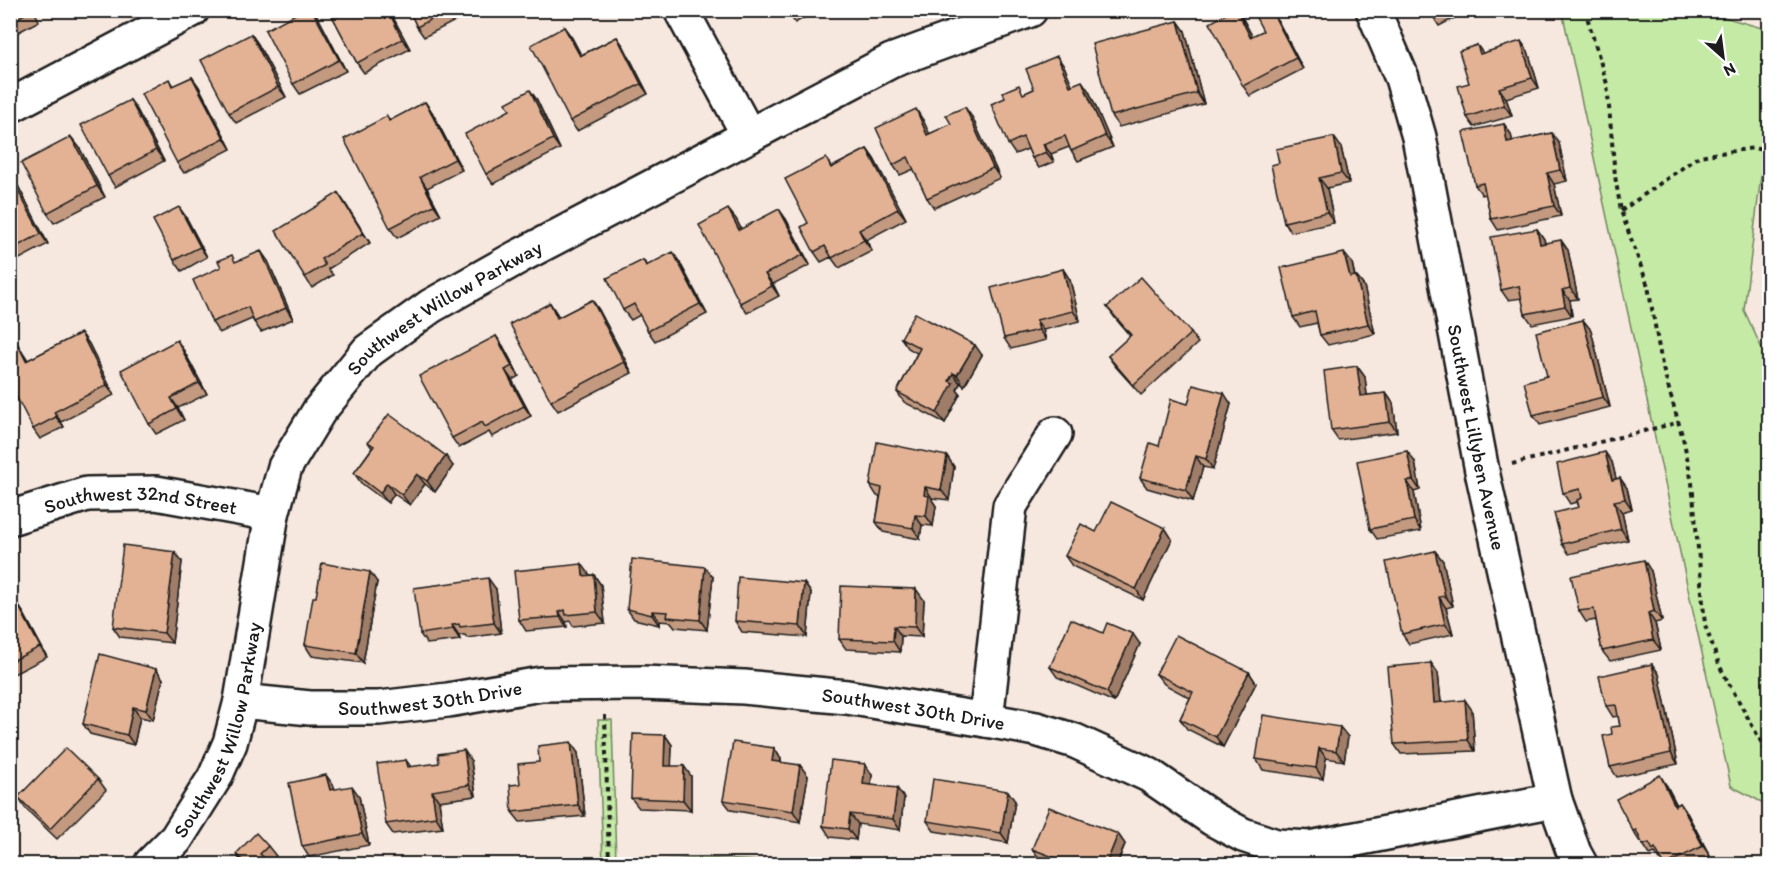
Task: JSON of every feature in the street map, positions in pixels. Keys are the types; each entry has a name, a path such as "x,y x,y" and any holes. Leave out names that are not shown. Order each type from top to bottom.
{"street":[{"path":"10,106 192,10"},
{"path":"681,10 749,136"},
{"name":"Southwest Willow Parkway","path":"151,864 176,839 215,777 230,743 241,701 272,514 285,467 319,411 368,351 431,306 891,61 1030,10"},
{"name":"Southwest Lillyben Avenue","path":"1373,10 1402,78 1419,137 1482,471 1555,800 1574,853 1581,864"},
{"path":"986,720 1010,506 1055,434"},
{"name":"Southwest 32nd Street","path":"10,518 87,494 156,493 272,514"},
{"name":"Southwest 30th Drive","path":"241,701 310,708 379,708 448,700 541,684 605,683 744,687 847,697 1046,732 1112,757 1149,775 1213,819 1243,836 1276,846 1310,848 1555,800"}],"path":[{"path":"1585,10 1607,84 1615,176 1621,212 1648,286 1662,365 1680,422 1692,483 1705,625 1720,667 1770,758"},
{"path":"1621,212 1699,156 1754,148 1770,152"},
{"path":"1482,471 1680,422"},
{"path":"605,683 609,864"}],"green space":[{"path":"1562,11 1703,11 1769,30 1769,162 1763,160 1744,310 1770,366 1769,806 1731,786"},
{"path":"598,720 612,720 616,864 603,864"},
{"path":"700,858 819,864 623,864"}],"building":[{"path":"10,10 32,10 10,22"},
{"path":"303,10 312,10 339,60 293,84 265,30"},
{"path":"329,10 388,10 402,39 357,63"},
{"path":"409,10 448,10 417,27"},
{"path":"1237,10 1250,37 1263,31 1253,12 1271,10 1296,58 1243,86 1210,23"},
{"path":"1429,10 1442,10 1431,16"},
{"path":"1178,21 1197,93 1111,116 1092,44"},
{"path":"564,27 580,56 617,37 641,84 570,121 531,45"},
{"path":"251,34 278,87 229,113 201,60"},
{"path":"1521,41 1532,78 1499,88 1504,105 1467,117 1458,86 1469,83 1459,51 1477,45 1480,54"},
{"path":"1057,56 1070,86 1082,81 1105,136 1071,151 1065,136 1043,144 1046,152 1032,158 1023,137 1008,144 991,104 1005,98 1003,92 1019,85 1023,94 1034,89 1026,69"},
{"path":"192,77 224,138 177,163 141,94 169,79 172,86"},
{"path":"530,90 553,139 486,174 465,134 510,110 506,103"},
{"path":"130,100 156,150 108,176 81,125"},
{"path":"425,102 455,159 420,177 434,205 390,228 344,139 387,116 389,121"},
{"path":"965,107 993,168 927,198 908,157 893,165 876,128 916,109 927,135 951,124 946,115"},
{"path":"1504,124 1507,142 1552,133 1560,170 1547,173 1554,206 1491,219 1483,183 1475,185 1463,132"},
{"path":"71,137 97,186 47,213 21,163"},
{"path":"1334,137 1341,173 1319,178 1327,212 1284,222 1271,165 1279,163 1276,149"},
{"path":"867,149 898,209 859,230 864,240 832,258 825,246 814,252 801,227 808,223 785,179 826,158 831,168"},
{"path":"10,176 41,234 10,250"},
{"path":"338,193 363,233 321,259 325,265 305,277 276,231"},
{"path":"179,207 200,247 174,260 153,220"},
{"path":"728,209 739,230 779,209 803,255 765,274 772,286 740,303 699,225"},
{"path":"1537,229 1540,244 1561,240 1570,288 1562,290 1565,306 1525,314 1519,286 1501,290 1491,237"},
{"path":"261,251 286,308 254,322 248,307 212,322 193,280 221,267 218,261 232,255 235,262"},
{"path":"673,252 700,304 648,331 634,304 623,310 607,278 643,260 646,266"},
{"path":"1344,253 1350,277 1356,276 1368,324 1320,335 1315,311 1293,317 1281,268"},
{"path":"1063,269 1073,311 1036,320 1039,330 1004,338 991,288"},
{"path":"1141,277 1191,333 1133,385 1108,356 1131,335 1107,307"},
{"path":"592,300 624,362 551,401 510,324 550,303 557,318"},
{"path":"915,313 975,345 957,375 953,373 949,381 953,383 937,413 897,392 920,348 901,338"},
{"path":"1583,320 1603,397 1533,415 1524,382 1547,376 1536,332"},
{"path":"81,333 107,385 54,412 56,417 33,429 10,384 10,347 17,343 26,361"},
{"path":"496,336 512,366 505,370 524,406 485,427 482,422 452,438 419,376"},
{"path":"177,340 199,383 171,398 177,409 149,424 121,370"},
{"path":"1357,366 1361,396 1386,393 1390,422 1331,430 1324,371"},
{"path":"1193,385 1224,393 1206,459 1196,456 1186,490 1140,478 1150,443 1159,446 1171,399 1188,404"},
{"path":"389,414 446,456 427,481 417,474 402,495 387,483 380,493 354,473 374,446 368,442"},
{"path":"877,442 947,456 941,490 925,487 924,495 929,496 926,516 915,515 913,528 876,522 882,488 870,485"},
{"path":"1407,451 1413,480 1407,481 1414,520 1370,529 1357,461"},
{"path":"1605,452 1612,480 1620,478 1625,499 1614,501 1621,529 1562,544 1554,513 1579,507 1577,500 1582,498 1580,489 1563,493 1557,464"},
{"path":"1111,502 1165,528 1136,589 1065,556 1081,524 1096,532"},
{"path":"123,545 175,552 164,633 113,627"},
{"path":"1435,551 1445,596 1439,597 1445,624 1402,634 1386,562"},
{"path":"632,559 705,567 700,620 667,617 668,612 652,611 652,615 627,609"},
{"path":"1644,560 1654,611 1648,613 1653,640 1602,651 1594,609 1579,611 1571,576"},
{"path":"322,563 370,572 356,653 305,645 313,597 316,597"},
{"path":"582,564 583,576 594,575 597,612 566,615 565,610 559,612 560,617 519,620 514,571"},
{"path":"738,577 804,583 800,626 735,621"},
{"path":"488,578 494,623 460,627 459,624 452,625 453,629 420,634 414,588"},
{"path":"841,586 916,589 915,627 894,626 893,641 839,639"},
{"path":"17,603 40,647 10,662 10,607"},
{"path":"1071,619 1103,633 1107,623 1133,634 1107,692 1050,667"},
{"path":"1176,635 1249,672 1216,737 1180,719 1193,692 1156,674"},
{"path":"100,654 156,669 146,710 133,707 127,735 83,724"},
{"path":"1431,663 1434,703 1465,700 1468,740 1394,744 1387,667"},
{"path":"1652,664 1671,753 1610,767 1603,736 1612,734 1611,727 1620,726 1616,705 1606,706 1599,676"},
{"path":"1263,715 1340,727 1336,751 1319,748 1316,768 1256,759"},
{"path":"633,734 665,735 664,766 684,766 683,800 631,798"},
{"path":"571,742 578,805 512,812 510,785 520,784 518,764 539,762 538,746"},
{"path":"733,742 774,748 772,761 800,765 793,811 723,800"},
{"path":"66,748 98,779 50,829 18,797"},
{"path":"464,750 469,785 432,791 436,817 386,824 377,764 406,760 408,767 439,763 438,754"},
{"path":"831,760 865,764 863,784 897,788 893,819 850,814 848,829 823,826"},
{"path":"326,775 330,790 352,786 362,834 302,846 289,783"},
{"path":"1660,775 1675,806 1680,803 1703,846 1667,864 1664,864 1655,848 1653,850 1649,843 1643,845 1616,799"},
{"path":"933,779 1008,791 1001,833 927,821"},
{"path":"1049,807 1118,834 1106,864 1072,864 1032,849"},
{"path":"256,833 268,846 260,854 271,864 238,864 242,860 236,854"},
{"path":"1143,857 1160,864 1139,864"}]}
